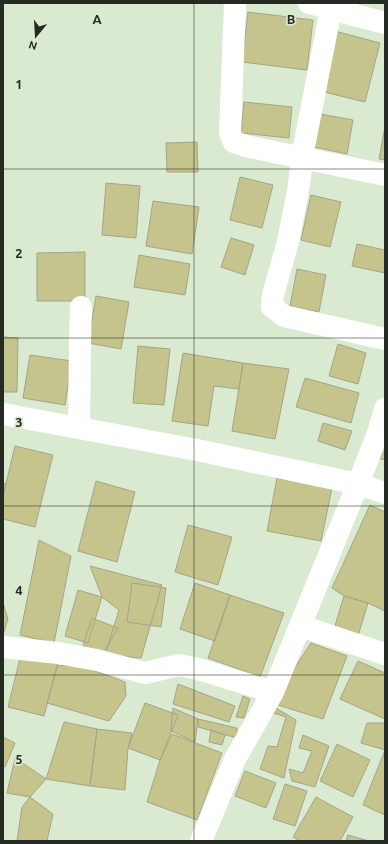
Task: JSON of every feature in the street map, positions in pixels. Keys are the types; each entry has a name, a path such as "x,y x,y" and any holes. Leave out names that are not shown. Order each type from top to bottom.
{"street":[{"path":"235,3 230,133 234,142 246,146 385,175"},
{"path":"309,3 385,23"},
{"path":"331,9 302,157 299,185 288,242 273,295 272,306 284,316 385,339"},
{"path":"79,428 82,307"},
{"path":"201,841 235,759 273,692 378,434 385,410"},
{"path":"3,414 197,450 358,484 385,493"},
{"path":"301,626 385,654"},
{"path":"3,647 58,653 97,660 145,673 173,665 179,665 198,669 273,692"}],"building":[{"path":"248,12 313,20 307,70 242,62"},
{"path":"331,30 380,43 365,102 316,90"},
{"path":"244,102 292,107 289,138 241,133"},
{"path":"320,114 353,120 347,154 314,147"},
{"path":"385,127 385,160 379,159"},
{"path":"197,142 198,172 167,172 166,143"},
{"path":"240,177 273,185 262,228 230,220"},
{"path":"106,183 140,186 136,238 102,235"},
{"path":"311,195 341,202 330,247 301,240"},
{"path":"153,201 199,207 192,254 146,246"},
{"path":"231,238 254,245 245,275 221,267"},
{"path":"357,244 385,250 385,273 352,266"},
{"path":"85,252 85,301 37,301 37,253"},
{"path":"139,255 190,264 185,295 134,287"},
{"path":"297,269 326,275 319,312 290,306"},
{"path":"96,296 129,302 121,349 88,343"},
{"path":"3,337 18,338 17,392 3,392"},
{"path":"338,344 366,353 358,384 329,376"},
{"path":"138,346 170,349 164,405 133,403"},
{"path":"183,353 243,363 239,389 214,386 208,426 172,421"},
{"path":"30,355 72,361 65,405 23,398"},
{"path":"243,363 289,369 275,439 232,431"},
{"path":"305,378 359,393 351,423 296,407"},
{"path":"323,423 352,431 345,450 318,441"},
{"path":"385,429 385,460 377,458"},
{"path":"15,446 53,455 35,527 3,519 3,496"},
{"path":"277,478 332,488 321,541 267,531"},
{"path":"96,481 135,492 117,562 78,551"},
{"path":"3,483 6,484 3,495"},
{"path":"370,505 385,512 385,611 368,603 344,596 332,588"},
{"path":"188,525 232,537 218,585 175,572"},
{"path":"39,540 71,556 54,643 20,635"},
{"path":"90,566 162,585 141,658 105,655 119,610 102,597"},
{"path":"132,583 166,588 161,627 127,622"},
{"path":"195,583 230,595 215,641 180,629"},
{"path":"78,590 102,597 88,643 65,636"},
{"path":"230,595 284,613 260,677 208,658"},
{"path":"344,596 368,603 358,636 334,629"},
{"path":"3,603 8,619 3,635"},
{"path":"92,618 118,628 104,652 81,652"},
{"path":"311,643 347,656 323,719 271,703"},
{"path":"22,650 59,659 44,716 8,707"},
{"path":"358,661 385,673 385,719 340,699"},
{"path":"76,664 125,682 126,696 109,721 47,703 57,666"},
{"path":"178,684 235,706 229,722 173,704"},
{"path":"243,696 250,699 244,718 236,717"},
{"path":"145,703 178,715 160,760 128,748"},
{"path":"269,704 296,720 284,778 260,769 268,746 277,747 286,717 267,711"},
{"path":"173,708 198,719 195,742 171,731"},
{"path":"198,719 237,728 237,738 198,727"},
{"path":"64,722 97,729 90,786 46,779"},
{"path":"367,723 385,723 385,750 361,743"},
{"path":"97,729 132,733 128,748 125,790 90,786"},
{"path":"211,730 225,735 222,745 209,742"},
{"path":"172,734 222,753 197,820 147,802 160,760"},
{"path":"303,735 329,746 315,787 292,781 289,769 303,773 312,751 299,748"},
{"path":"3,737 15,743 5,767 3,766"},
{"path":"337,744 370,760 353,797 320,781"},
{"path":"385,750 385,815 363,805"},
{"path":"15,758 46,779 30,797 7,793"},
{"path":"245,771 276,783 266,808 235,796"},
{"path":"285,784 307,791 295,826 273,819"},
{"path":"30,797 53,814 47,841 17,841 22,807"},
{"path":"316,797 353,817 340,841 299,841 293,837"},
{"path":"348,835 369,841 346,841"}]}
